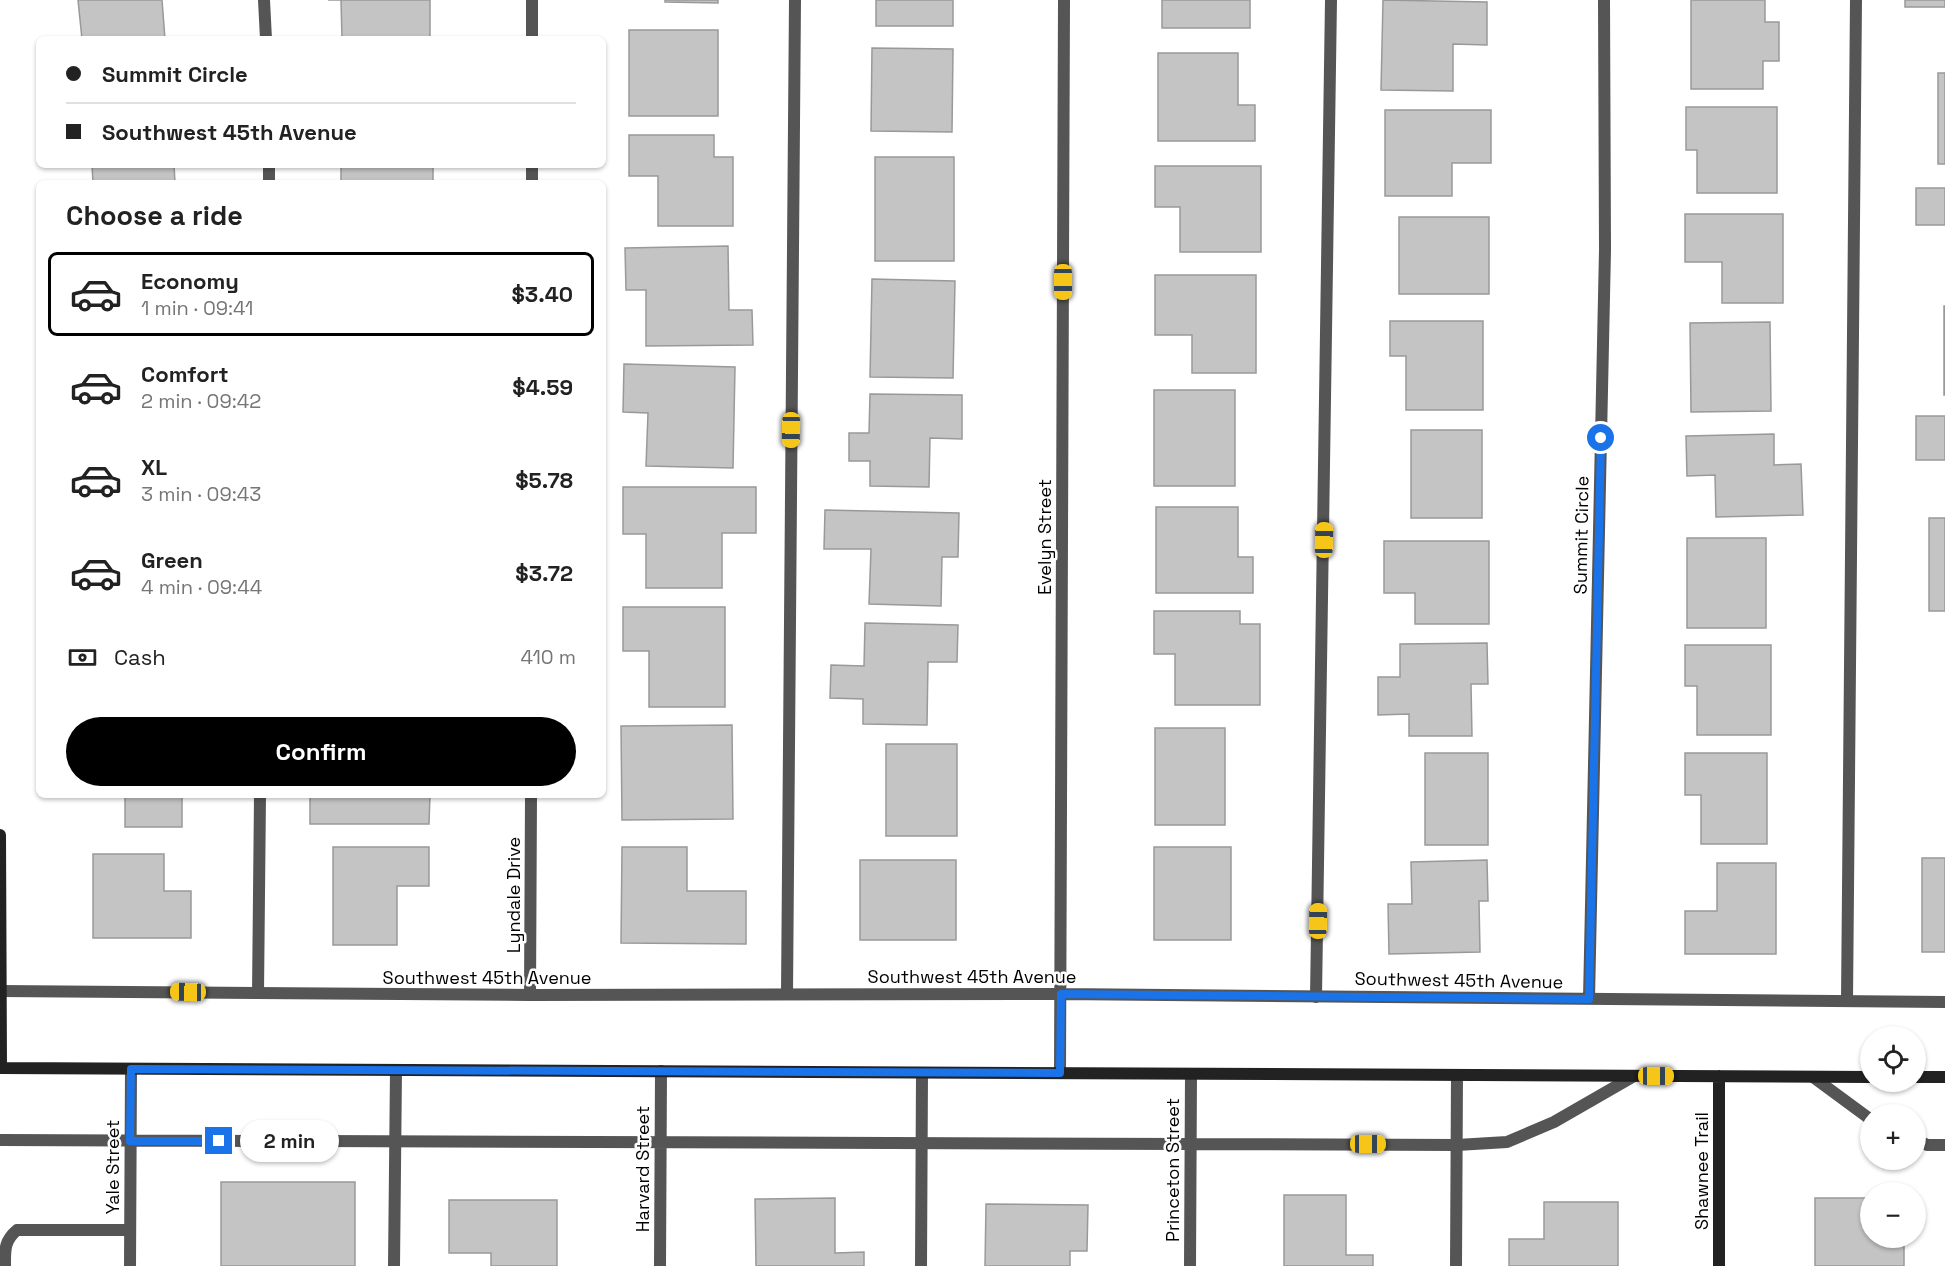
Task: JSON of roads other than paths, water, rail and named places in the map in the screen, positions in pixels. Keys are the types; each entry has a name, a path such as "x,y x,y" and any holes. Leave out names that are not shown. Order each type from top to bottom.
{"main road":[{"path":"0,835 0,1068 1860,1077"},
{"name":"Shawnee Trail","path":"1719,1076 1719,1266"},
{"path":"1926,1077 1945,1077"}],"street":[{"path":"264,0 266,36"},
{"path":"532,0 532,36"},
{"path":"787,994 795,0"},
{"name":"Evelyn Street","path":"1060,1073 1064,0"},
{"path":"1316,997 1331,0"},
{"name":"Summit Circle","path":"1589,999 1605,262 1604,0"},
{"path":"1847,1001 1856,0"},
{"path":"258,993 260,798"},
{"name":"Lyndale Drive","path":"530,995 531,798"},
{"name":"Southwest 45th Avenue","path":"0,991 530,995 1061,994 1945,1002"},
{"name":"Yale Street","path":"130,1266 131,1069"},
{"path":"394,1266 396,1070"},
{"name":"Harvard Street","path":"660,1266 661,1071"},
{"path":"921,1266 922,1072"},
{"name":"Princeton Street","path":"1190,1266 1191,1074"},
{"path":"1456,1266 1457,1075"},
{"path":"0,1140 1457,1145 1507,1142 1554,1122 1634,1076"},
{"path":"1813,1077 1860,1112"},
{"path":"1926,1144 1945,1145"},
{"path":"5,1266 5,1247 8,1238 17,1230 130,1230"}]}
